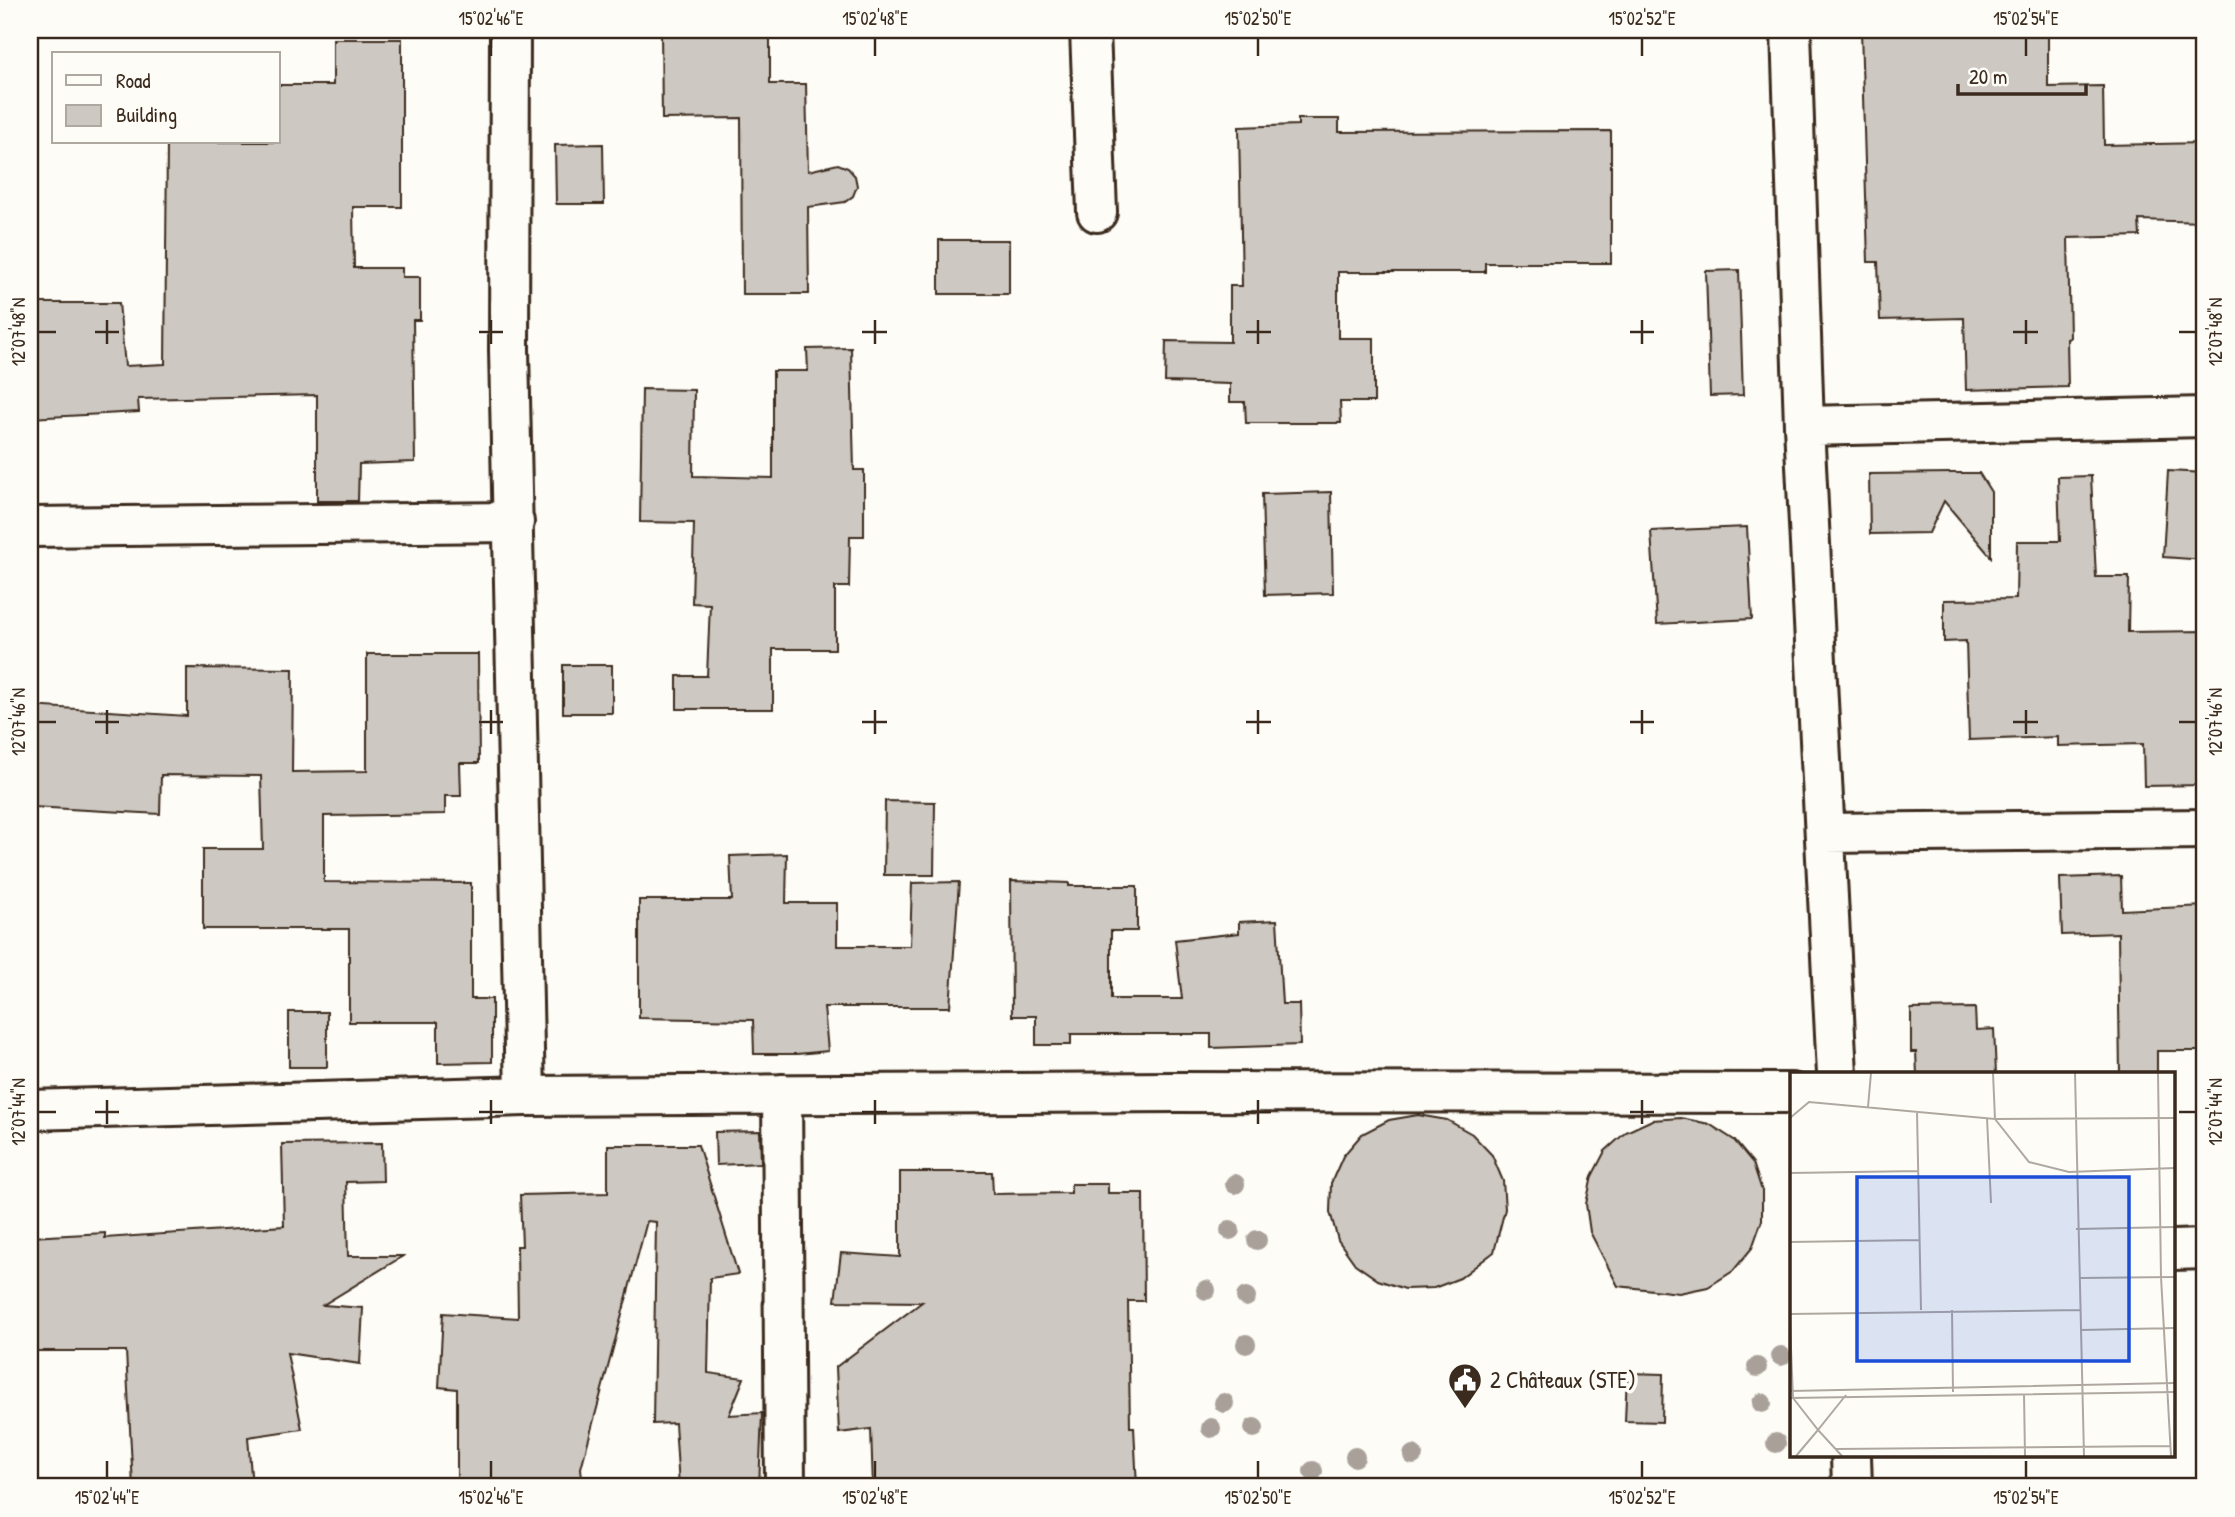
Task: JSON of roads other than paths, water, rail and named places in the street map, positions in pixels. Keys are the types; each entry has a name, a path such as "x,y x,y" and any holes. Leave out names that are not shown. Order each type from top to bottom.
{"street":[{"path":"510,30 509,350 525,1096"},
{"path":"1090,30 1097,212"},
{"path":"1791,30 1804,425 1837,1072"},
{"path":"1804,425 2205,417"},
{"path":"30,527 514,522"},
{"path":"1825,833 2205,829"},
{"path":"30,1110 525,1096 1790,1093"},
{"path":"782,1094 785,1487"},
{"path":"2176,1250 2205,1249"},
{"path":"1851,1458 1852,1487"}],"place":[{"name":"2 Châteaux (STE)","path":"1465,1410"}]}
